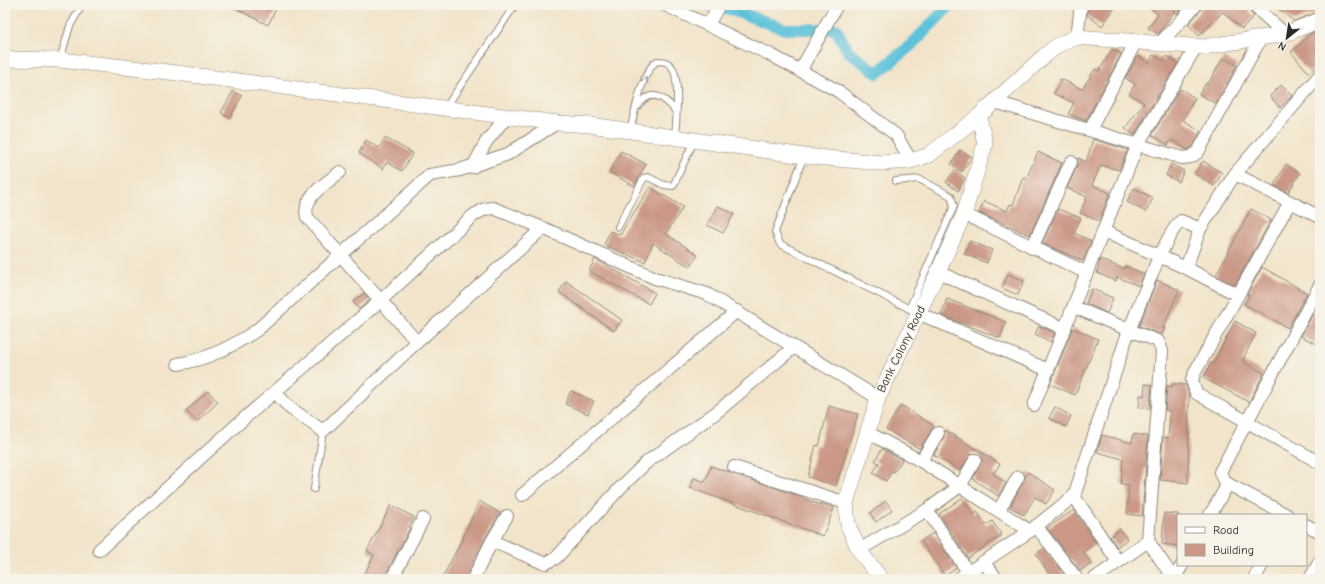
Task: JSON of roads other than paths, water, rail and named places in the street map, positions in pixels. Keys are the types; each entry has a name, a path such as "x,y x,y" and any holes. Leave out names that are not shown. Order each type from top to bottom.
{"street":[{"path":"665,5 800,70 838,91 896,135 911,162"},
{"path":"708,25 719,5"},
{"path":"800,70 837,5"},
{"path":"1077,37 1081,5"},
{"path":"1160,44 1196,5"},
{"path":"1252,5 1284,34"},
{"path":"5,59 60,60 169,72 556,123 590,125 630,130 804,156 880,163 911,162 929,155 979,116 1058,45 1077,37 1135,43 1196,47 1214,46 1284,34 1320,20"},
{"path":"995,102 1182,158 1191,157 1198,152 1261,38"},
{"path":"1090,130 1135,43"},
{"path":"1034,405 1088,273 1138,144 1196,47"},
{"path":"1186,268 1200,229 1235,174 1320,75"},
{"path":"473,167 486,142 507,116"},
{"name":"Bank Colony Road","path":"881,579 859,550 848,524 846,503 878,398 914,311 938,272 964,214 985,144 979,116"},
{"path":"178,364 191,362 228,349 257,330 430,175 473,167 508,154 556,123"},
{"path":"1032,248 1071,162"},
{"path":"340,172 310,198 306,211 308,217 416,342"},
{"path":"1235,174 1290,202 1318,212"},
{"path":"1290,202 1195,372 1192,380 1196,393 1320,463"},
{"path":"99,550 478,212 493,208 543,228 655,278 707,294 793,348 878,398"},
{"path":"964,214 1032,248 1088,273"},
{"path":"958,579 1033,529 1074,496 1129,330 1160,257 1176,224 1181,221 1200,229"},
{"path":"275,392 290,408 323,431 416,342 543,228"},
{"path":"1103,231 1186,268 1238,295"},
{"path":"938,272 1065,329"},
{"path":"1285,514 1228,484 1224,481 1220,472 1320,286"},
{"path":"1074,307 1158,341 1162,351 1148,541 1174,579 1181,566"},
{"path":"522,495 736,311"},
{"path":"914,311 1048,370"},
{"path":"492,541 541,562 551,562 620,488 647,462 717,412 793,348"},
{"path":"868,432 921,461 999,510 1033,529 1077,579"},
{"path":"921,461 938,433"},
{"path":"859,550 927,510 960,486 975,460"},
{"path":"734,466 846,503"},
{"path":"999,510 1018,477"},
{"path":"1211,514 1228,484"},
{"path":"1074,496 1118,562"},
{"path":"927,510 968,572"},
{"path":"473,579 492,541 507,516"},
{"path":"392,579 423,519"},
{"path":"1307,526 1320,532"},
{"path":"1094,579 1148,541"},
{"path":"1310,579 1320,561"},
{"path":"983,562 997,579"},
{"path":"1254,579 1261,566"}],"lane":[{"path":"60,60 70,26 82,5"},
{"path":"446,108 515,5"},
{"path":"630,130 648,70 651,64 657,60 672,66 674,73 676,137"},
{"path":"636,109 642,101 650,96 661,97 669,101 676,112"},
{"path":"618,227 644,178 648,177 669,186 673,186 694,139"},
{"path":"804,156 775,232 780,244 914,311 954,206 951,196 919,179 896,181"},
{"path":"314,489 323,431"}],"waterway":[{"path":"710,5 730,9 785,29 836,29 848,51 877,73 910,46 950,5"}]}
